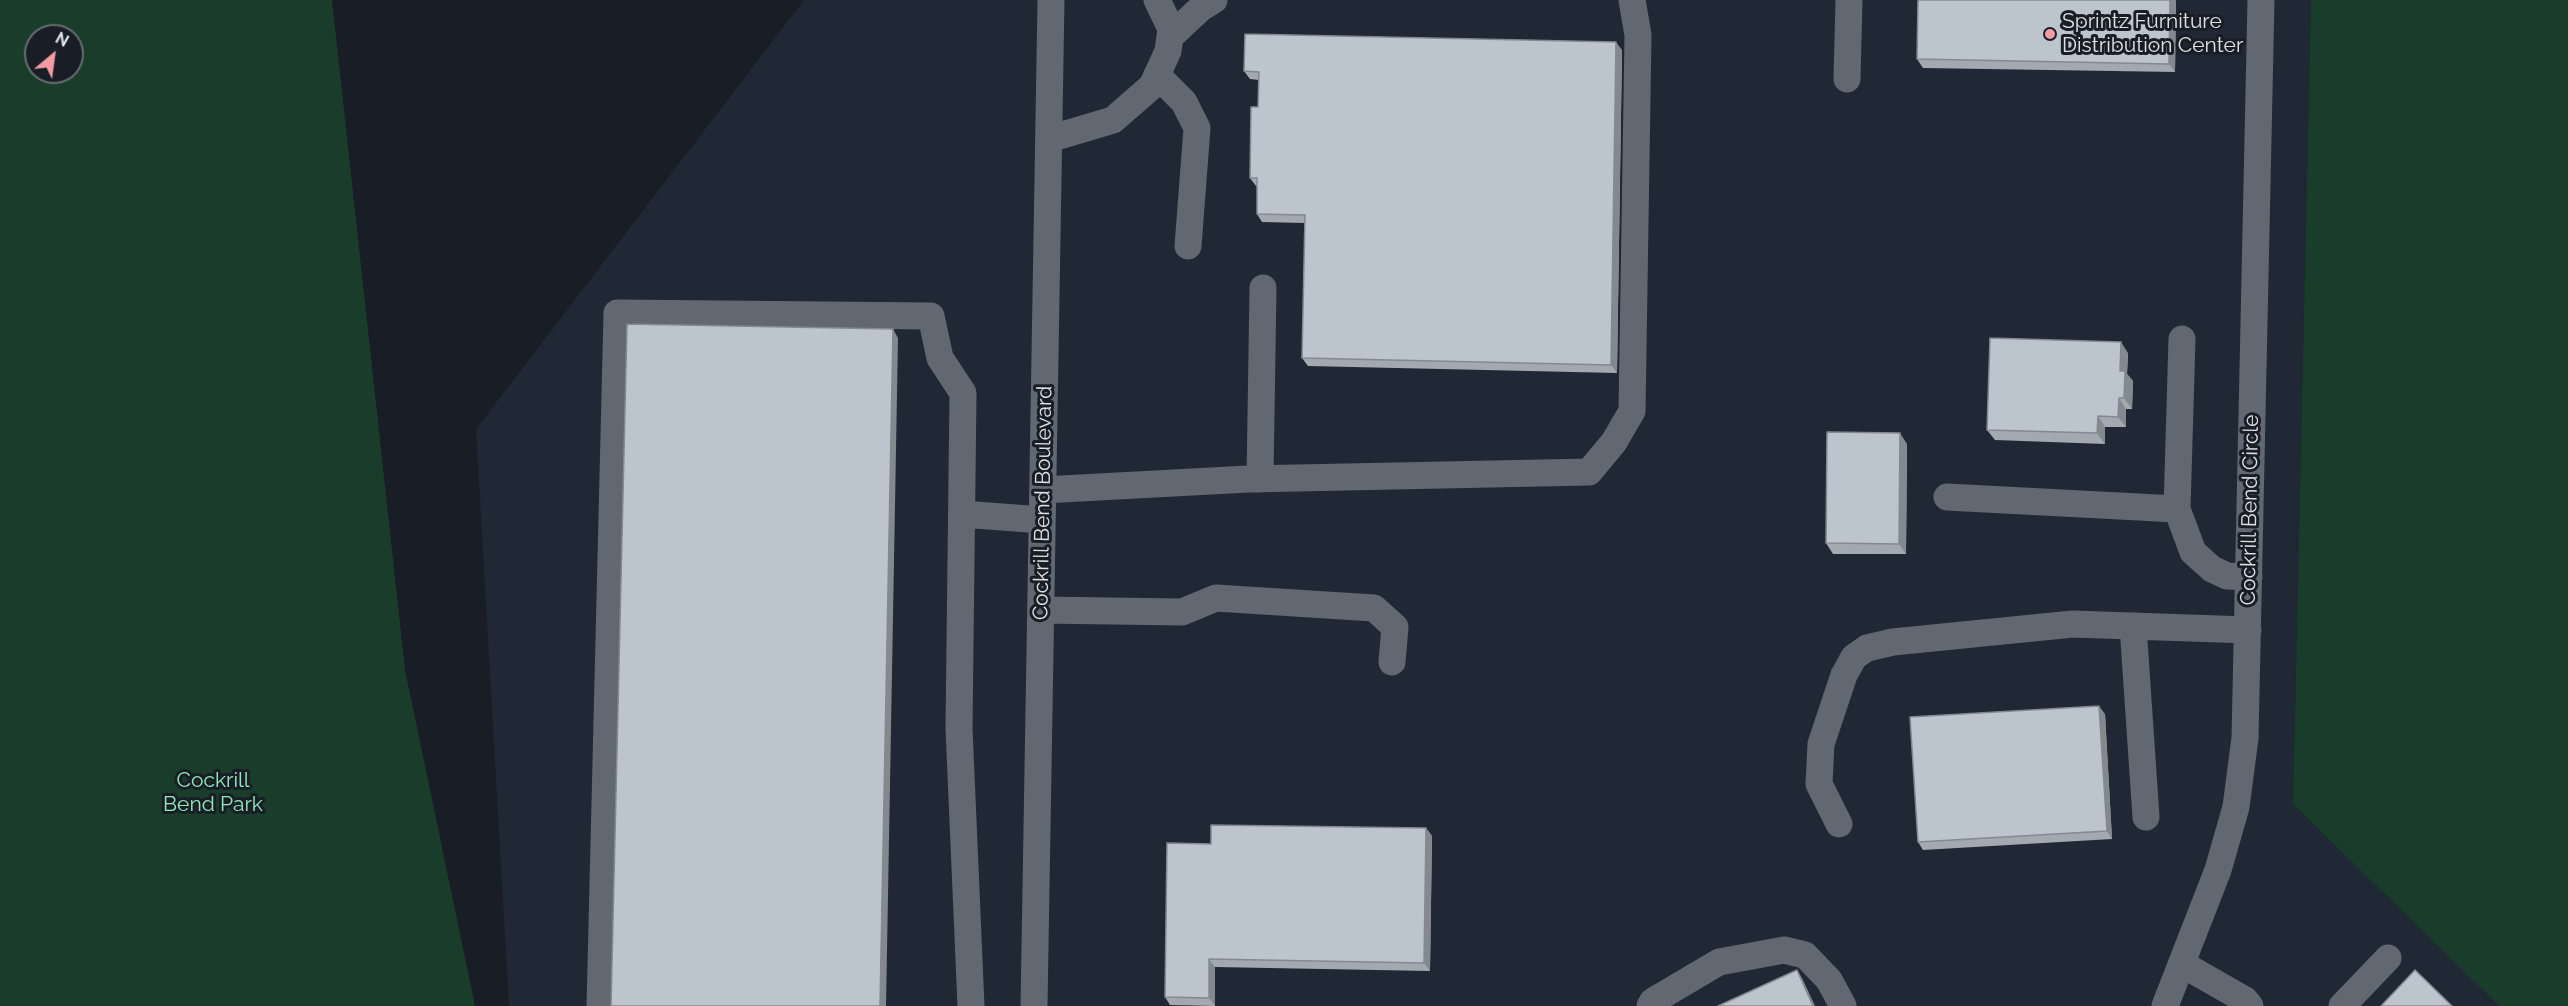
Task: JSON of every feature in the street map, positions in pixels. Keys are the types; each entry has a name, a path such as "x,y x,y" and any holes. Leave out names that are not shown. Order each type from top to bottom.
{"street":[{"name":"Cockrill Bend Boulevard","path":"1034,1006 1051,0"},
{"path":"1049,139 1113,120 1152,86 1168,51 1171,29 1157,0"},
{"path":"1170,36 1201,8 1214,0"},
{"path":"1043,490 1260,479 1590,472 1614,442 1632,411 1638,35 1632,0"},
{"path":"1847,79 1849,0"},
{"name":"Cockrill Bend Circle","path":"2165,1006 2218,870 2236,807 2245,738 2261,0"},
{"path":"1157,75 1184,102 1197,128 1188,246"},
{"path":"1260,479 1263,288"},
{"path":"600,1006 617,313 931,316 940,358 963,393 959,728 971,1006"},
{"path":"2182,339 2176,509 2193,552 2212,569 2227,576 2249,577"},
{"path":"1947,498 2176,509"},
{"path":"962,514 1042,520"},
{"path":"1041,610 1182,612 1216,598 1374,608 1395,627 1392,662"},
{"path":"1839,824 1819,784 1821,744 1844,675 1854,657 1867,648 1893,642 2073,624 2248,630"},
{"path":"2133,626 2146,817"},
{"path":"1650,1006 1653,1001 1719,962 1784,950 1805,955 1829,980 1843,1006"},
{"path":"2342,1006 2388,958"},
{"path":"2182,964 2245,1000 2250,1006"}],"shaded area":[{"path":"804,0 2311,0 2293,804 2499,1006 509,1006 476,429"}],"green space":[{"name":"Cockrill Bend Park","path":"0,0 332,0 405,670 475,1006 0,1006"},
{"path":"2311,0 2568,0 2568,1006 2499,1006 2293,804"}],"building":[{"name":"Sprintz Furniture Distribution Center","path":"1918,0 2170,0 2169,64 1917,59"},
{"path":"1245,34 1616,42 1611,365 1302,358 1305,215 1257,214 1257,178 1250,178 1251,107 1258,107 1259,72 1244,71"},
{"path":"627,324 893,329 880,1006 611,1006"},
{"path":"1990,338 2121,342 2120,371 2125,371 2124,398 2119,398 2118,417 2098,416 2097,433 1987,430"},
{"path":"1827,432 1900,433 1899,544 1826,543"},
{"path":"2099,706 2107,831 1918,842 1910,717"},
{"path":"1211,825 1426,828 1424,963 1209,959 1209,998 1165,997 1167,843 1211,844"},
{"path":"1797,970 1813,1006 1718,1006"},
{"path":"2415,970 2452,1006 2381,1006"}],"place":[{"name":"Sprintz Furniture Distribution Center","path":"2050,34"}]}
